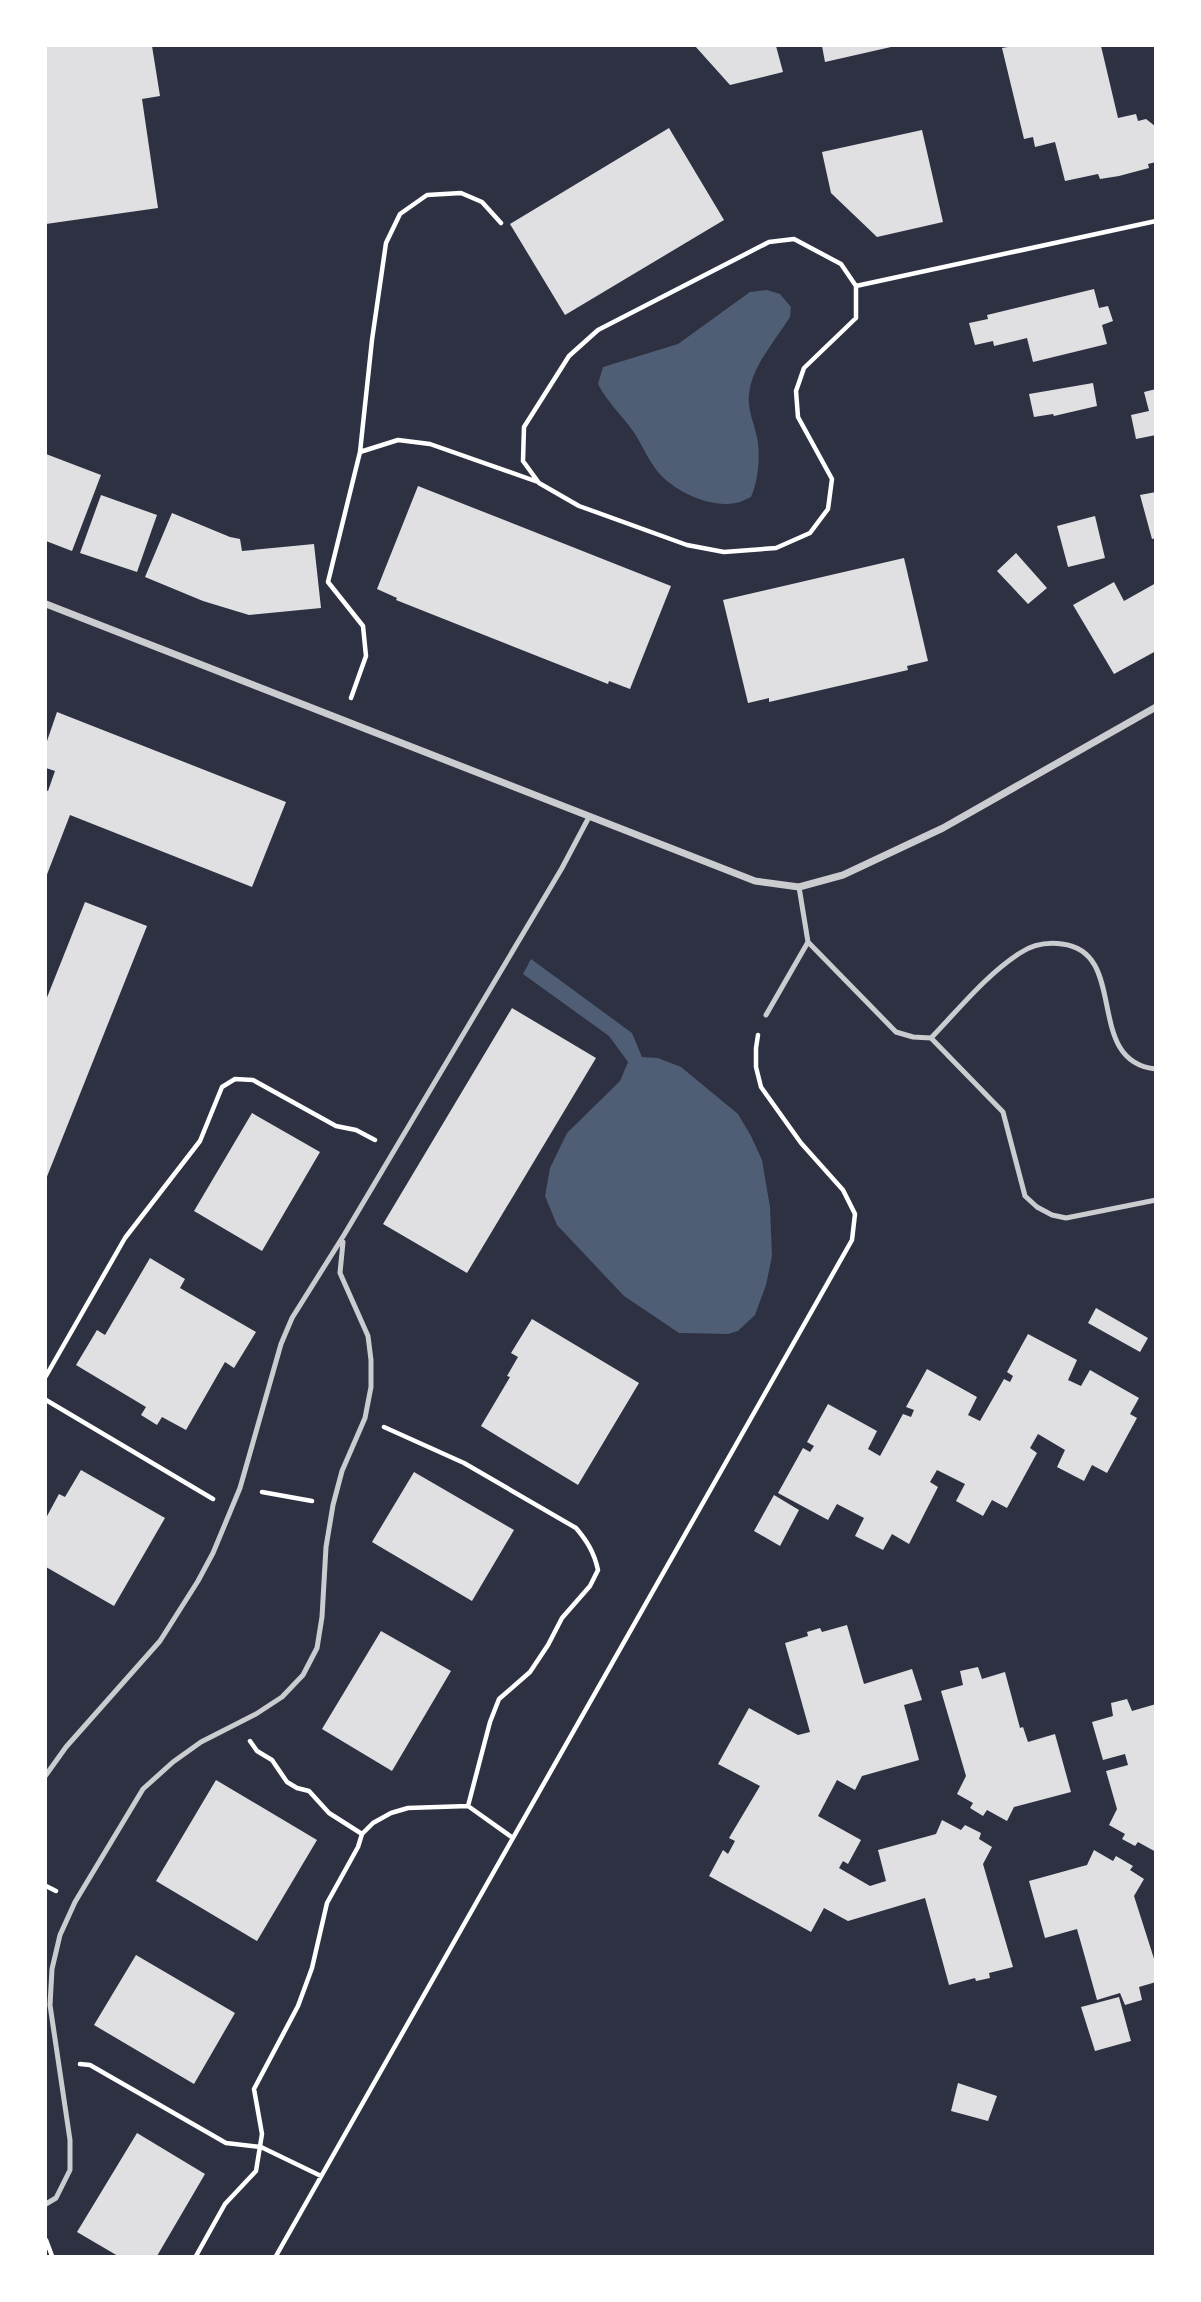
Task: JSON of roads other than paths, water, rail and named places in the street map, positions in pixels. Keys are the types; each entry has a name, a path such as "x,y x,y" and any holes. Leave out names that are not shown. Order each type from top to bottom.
{"street":[{"path":"46,604 755,881 799,887 842,875 943,828 1156,707"}],"lane":[{"path":"46,1775 66,1747 160,1641 198,1581 240,1488 281,1344 292,1318 562,868 589,817"},
{"path":"799,887 808,942 896,1032 931,1038 1003,1112 1026,1196 1037,1208 1066,1218 1156,1200"},
{"path":"766,1015 808,942"},
{"path":"931,1038 1003,965 1022,951 1045,944 1067,944 1080,950 1099,973 1116,1044 1123,1054 1133,1064 1156,1069"},
{"path":"46,2204 56,2197 70,2170 70,2140 50,2005 52,1969 61,1935 75,1902 142,1790 192,1749 282,1697 303,1675 317,1648 322,1617 326,1547 333,1505 342,1471 365,1418 371,1387 368,1336 340,1273 344,1235"}],"water":[{"path":"767,290 780,294 791,307 790,317 759,364 751,384 749,407 759,456 753,491 751,497 736,503 704,501 674,486 654,467 633,431 598,384 603,367 678,344 750,292"},
{"path":"531,959 632,1033 642,1057 658,1058 681,1067 738,1114 751,1136 762,1160 770,1207 772,1256 766,1285 755,1315 738,1331 728,1334 679,1333 624,1296 557,1225 545,1196 550,1168 567,1133 620,1081 628,1062 609,1036 523,974"}]}
